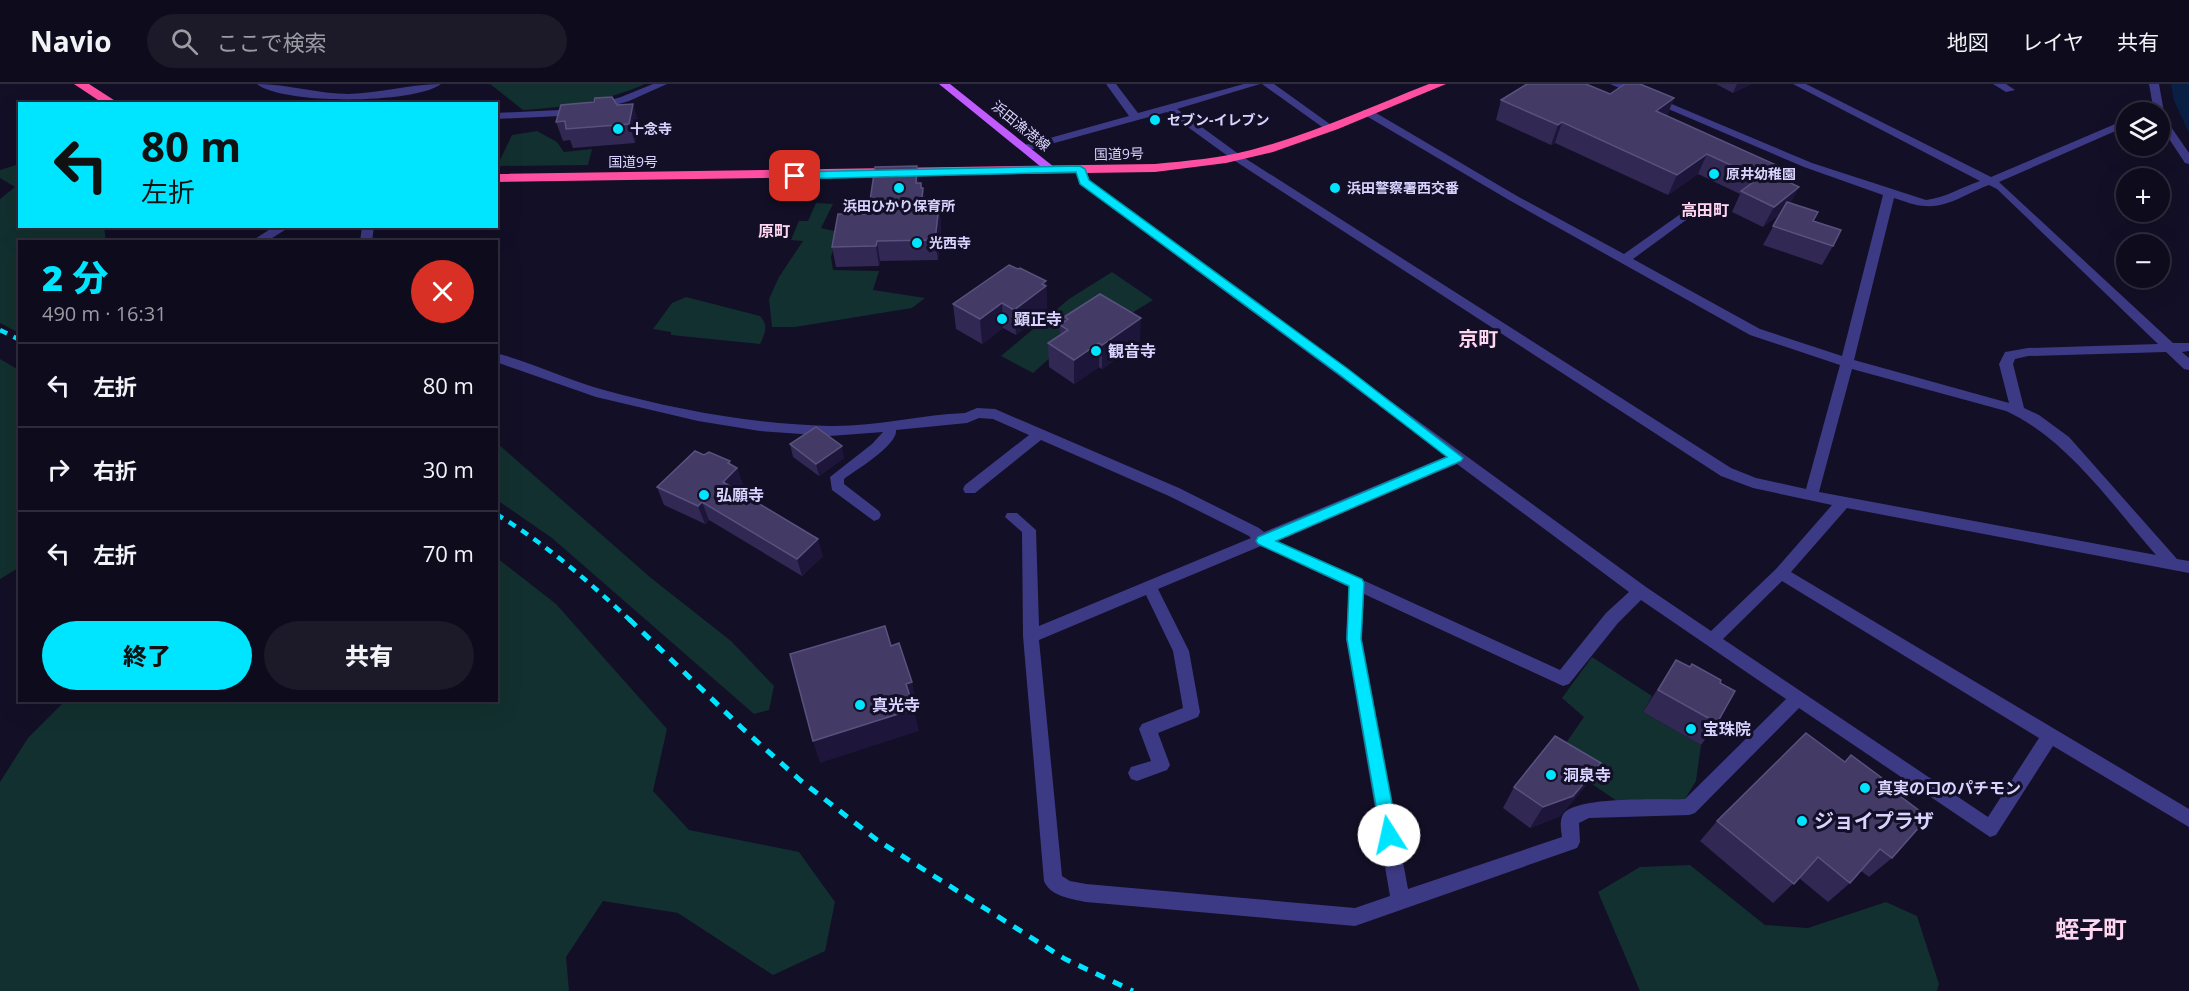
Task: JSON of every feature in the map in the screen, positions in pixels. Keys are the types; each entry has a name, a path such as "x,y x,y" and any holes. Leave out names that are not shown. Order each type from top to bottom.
{"highway":[{"path":"80,84 91,87 111,102"},
{"name":"国道9号","path":"498,178 795,176 1155,168 1236,157 1298,140 1440,84"}],"main road":[{"name":"浜田漁港線","path":"944,84 1050,169"}],"street":[{"path":"262,84 309,95 370,100 436,84"},
{"path":"498,116 581,112 617,102 662,84"},
{"path":"1111,84 1135,117"},
{"path":"1025,148 1255,84"},
{"path":"1267,84 1329,128"},
{"path":"1615,84 1784,155 1889,193 1932,204 1941,202 1966,189 1992,181 2116,127"},
{"path":"1798,84 1992,181 2010,195 2189,366"},
{"path":"1998,84 2010,90"},
{"path":"2154,84 2157,102"},
{"path":"1169,108 1236,157 1726,472 1753,483 1843,503 2184,566"},
{"path":"1367,112 1513,198 1755,332 1848,363 2018,411 2034,418 2064,441 2184,566"},
{"path":"2170,132 2189,161"},
{"path":"1080,169 1084,182 1640,591 1989,829 2050,736"},
{"path":"1811,496 1848,363 1889,193"},
{"path":"1625,260 1693,210"},
{"path":"260,240 281,228"},
{"path":"2018,411 2006,364 2010,354 2189,347"},
{"path":"498,358 601,394 698,416 760,426 830,431 967,418 977,413 995,414 1119,470 1174,492 1254,532 1263,541 1563,679 1612,618 1640,591"},
{"path":"874,515 837,486 837,477 877,448 890,435 889,427"},
{"path":"970,489 1041,433"},
{"path":"1031,636 1457,458"},
{"path":"1713,639 1781,573 1843,503"},
{"path":"1012,517 1029,530 1031,636 1053,881 1067,889 1086,893 1355,917 1571,842 1570,819 1587,810 1689,807 1797,699"},
{"path":"1781,573 2189,819"},
{"path":"1357,583 1354,639 1401,902"},
{"path":"1137,773 1161,765 1148,729 1192,712 1181,651 1150,588"}],"green space":[{"path":"490,84 645,84 585,103 523,110"},
{"path":"537,131 557,142 564,152 592,149 588,165 498,166 512,135"},
{"path":"18,164 18,228 104,228 106,240 18,240 18,332 0,323 0,199 15,187 0,178 0,170"},
{"path":"816,203 833,204 821,228 838,232 831,257 833,270 879,271 873,290 925,298 912,308 795,327 772,327 769,299 779,277 803,241 791,240 799,221 808,221"},
{"path":"1112,272 1153,300 1111,326 1060,349 1033,373 1001,356 1069,299"},
{"path":"686,297 760,316 765,326 765,333 760,344 671,335 671,332 653,329 672,303"},
{"path":"0,359 18,369 18,568 0,579"},
{"path":"498,444 651,578 731,641 774,686 769,710 754,714 552,538 498,501"},
{"path":"498,559 556,604 667,729 653,791 689,830 799,852 835,902 825,951 773,975 678,913 603,901 566,957 569,991 0,991 0,782 28,738 64,702 498,702"},
{"path":"1592,657 1652,696 1643,712 1701,745 1696,781 1685,799 1620,803 1555,759 1584,717 1562,698"},
{"path":"1690,865 1765,925 1808,928 1886,902 1917,916 1939,984 1937,991 1640,991 1598,892 1640,867"}],"water":[{"path":"2171,84 2189,84 2189,133 2174,101"}],"building":[{"path":"1527,84 1586,84 1610,94 1625,84 1640,84 1674,98 1656,111 1785,169 1776,176 1799,187 1774,207 1741,191 1759,178 1707,154 1677,175 1562,122 1558,125 1501,100"},
{"path":"612,97 617,105 633,104 629,124 566,129 565,121 556,122 561,105 594,102 595,98"},
{"path":"917,166 916,183 921,183 921,188 923,188 921,206 939,206 935,240 877,241 876,246 832,247 838,214 868,214 875,167"},
{"path":"1787,202 1818,212 1813,221 1841,230 1833,246 1773,226"},
{"path":"1009,265 1046,281 1042,284 1046,286 1014,310 1002,303 980,319 953,304"},
{"path":"1100,294 1141,318 1102,345 1099,343 1074,360 1048,343 1068,330 1060,325 1068,319 1064,317"},
{"path":"816,427 842,446 816,464 790,444"},
{"path":"695,451 704,455 709,452 730,461 728,463 737,468 723,482 818,539 797,559 702,502 698,506 657,487"},
{"name":"真光寺","path":"885,626 891,646 899,643 912,682 906,684 914,709 813,741 790,654"},
{"path":"1676,660 1690,667 1692,664 1721,680 1720,683 1735,691 1717,723 1658,690"},
{"name":"ジョイプラザ","path":"1806,733 1845,762 1851,755 1886,781 1884,784 1928,817 1892,858 1880,849 1850,883 1818,857 1794,884 1717,821"},
{"path":"1555,736 1601,763 1573,796 1543,807 1514,787"}],"railway":[{"path":"0,330 18,339"},
{"path":"498,515 566,564 631,621"},
{"path":"629,619 742,728 800,780 877,840 1065,959 1133,991"}],"place":[{"name":"セブン-イレブン","path":"1155,120"},
{"name":"十念寺","path":"618,129"},
{"name":"原井幼稚園","path":"1714,174"},
{"name":"浜田ひかり保育所","path":"899,188"},
{"name":"浜田警察署西交番","path":"1335,188"},
{"name":"光西寺","path":"917,243"},
{"name":"顕正寺","path":"1002,319"},
{"name":"観音寺","path":"1096,351"},
{"name":"弘願寺","path":"704,495"},
{"name":"真光寺","path":"860,705"},
{"name":"宝珠院","path":"1691,729"},
{"name":"洞泉寺","path":"1551,775"},
{"name":"真実の口のパチモン","path":"1865,788"},
{"name":"ジョイプラザ","path":"1802,821"}],"district":[{"name":"高田町","path":"1705,210"},
{"name":"原町","path":"774,231"},
{"name":"京町","path":"1478,339"},
{"name":"蛭子町","path":"2091,930"}],"route":[{"path":"795,176 1080,169 1084,182 1156,237 1344,372 1457,458 1263,541 1357,583 1354,639 1389,835"}]}
